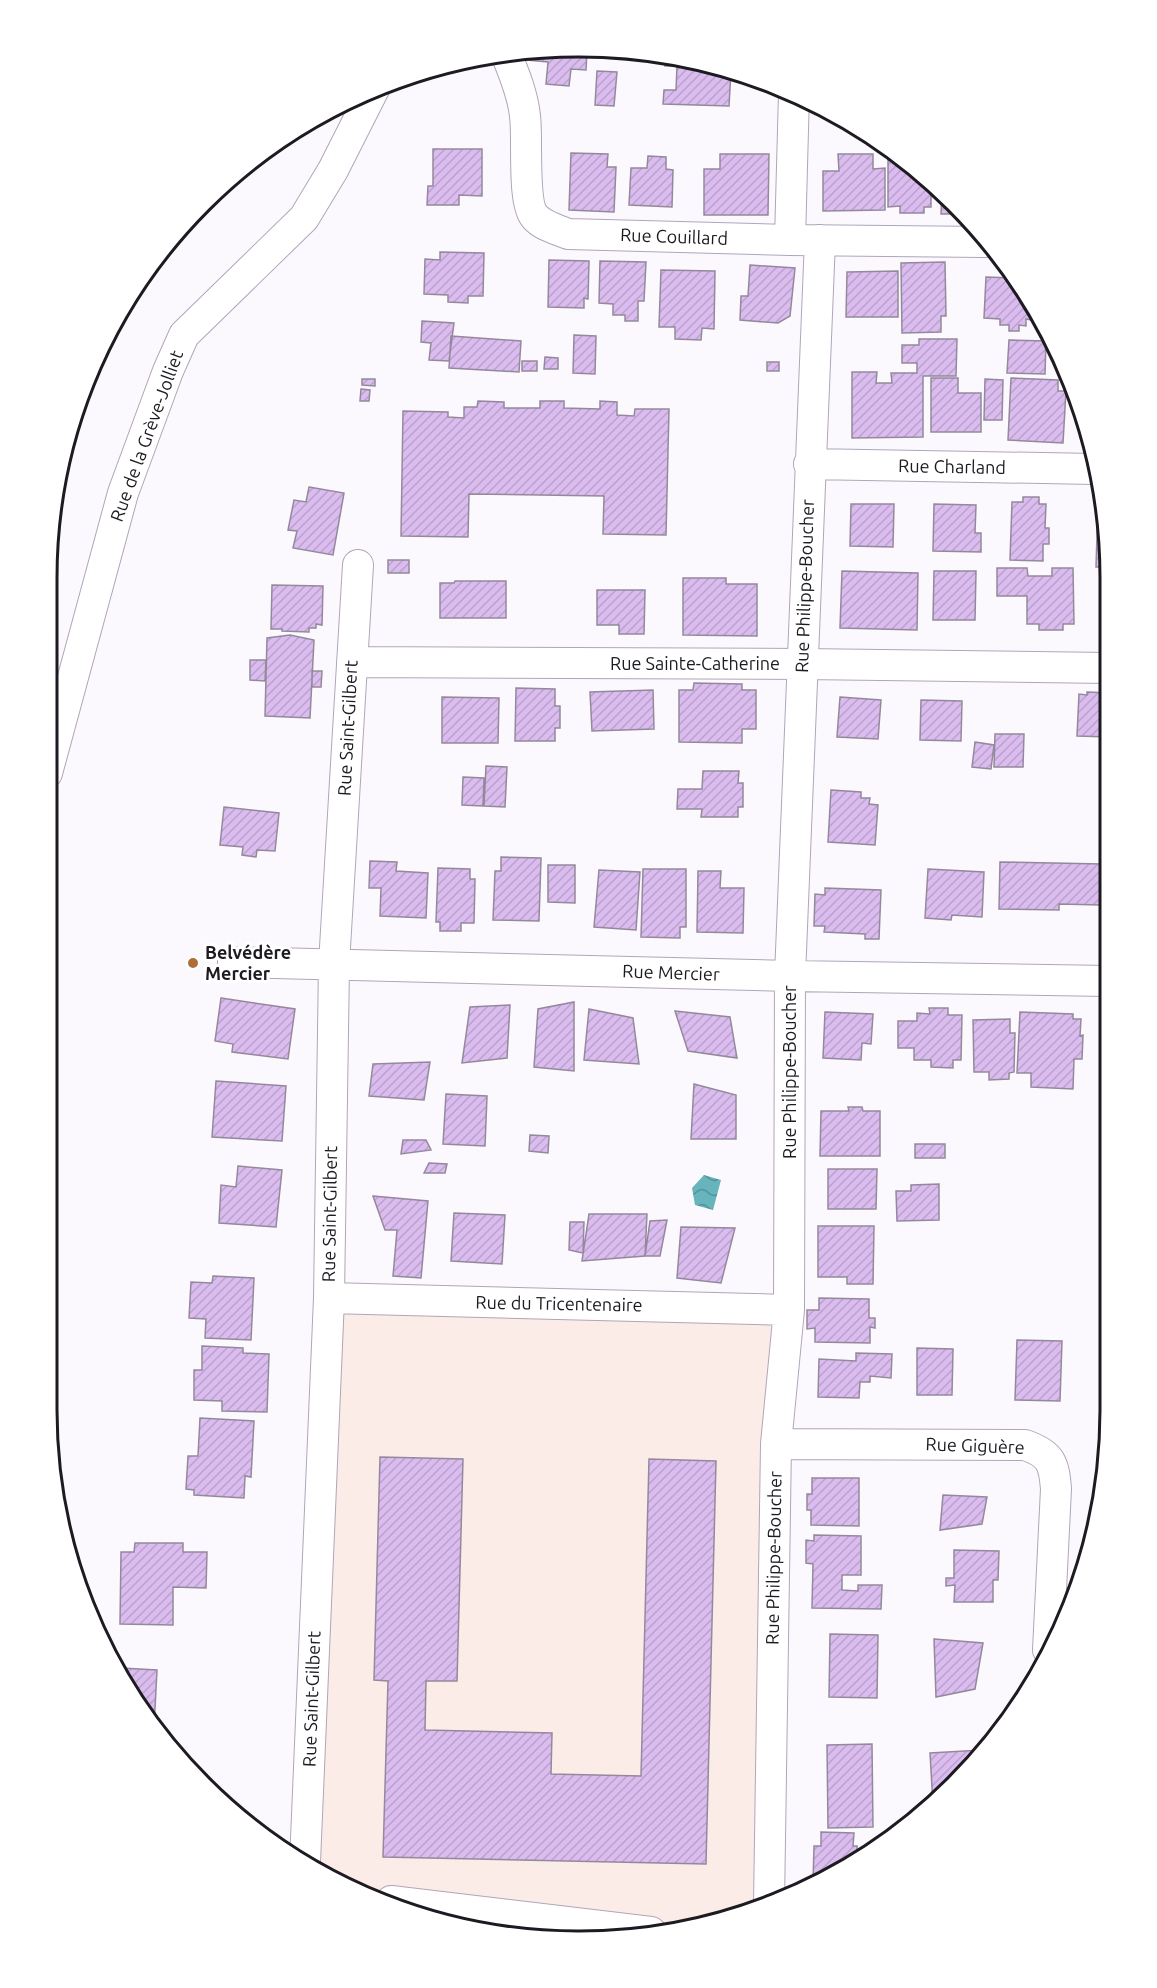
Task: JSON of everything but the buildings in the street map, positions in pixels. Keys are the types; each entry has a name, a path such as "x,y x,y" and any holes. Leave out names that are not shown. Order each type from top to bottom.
{"street":[{"name":"Rue Couillard","path":"509,61 525,114 527,198 533,216 546,226 568,234 977,242"},
{"name":"Rue de la Grève-Jolliet","path":"57,736 123,493 184,335 304,218 333,170 367,102"},
{"path":"790,240 794,104"},
{"name":"Rue Philippe-Boucher","path":"769,1894 776,1444 789,1310 790,976 820,240"},
{"name":"Rue Charland","path":"810,464 1088,469"},
{"name":"Rue Saint-Gilbert","path":"305,1853 329,1298 334,964 358,565"},
{"name":"Rue Sainte-Catherine","path":"352,662 803,664 1100,669"},
{"name":"Rue Mercier","path":"232,962 790,976 1100,981"},
{"name":"Rue du Tricentenaire","path":"329,1298 789,1310"},
{"name":"Rue Giguère","path":"776,1444 1025,1444 1040,1450 1054,1466 1056,1489 1049,1634"},
{"path":"414,1904 621,1929"}],"shaded area":[{"path":"329,1298 789,1310 769,1894 713,1913 680,1921 625,1929 413,1904 348,1877 305,1853"}],"water":[{"path":"704,1175 721,1180 713,1210 695,1205 692,1188"}],"place":[{"name":"Belvédère Mercier","path":"193,963"}]}
